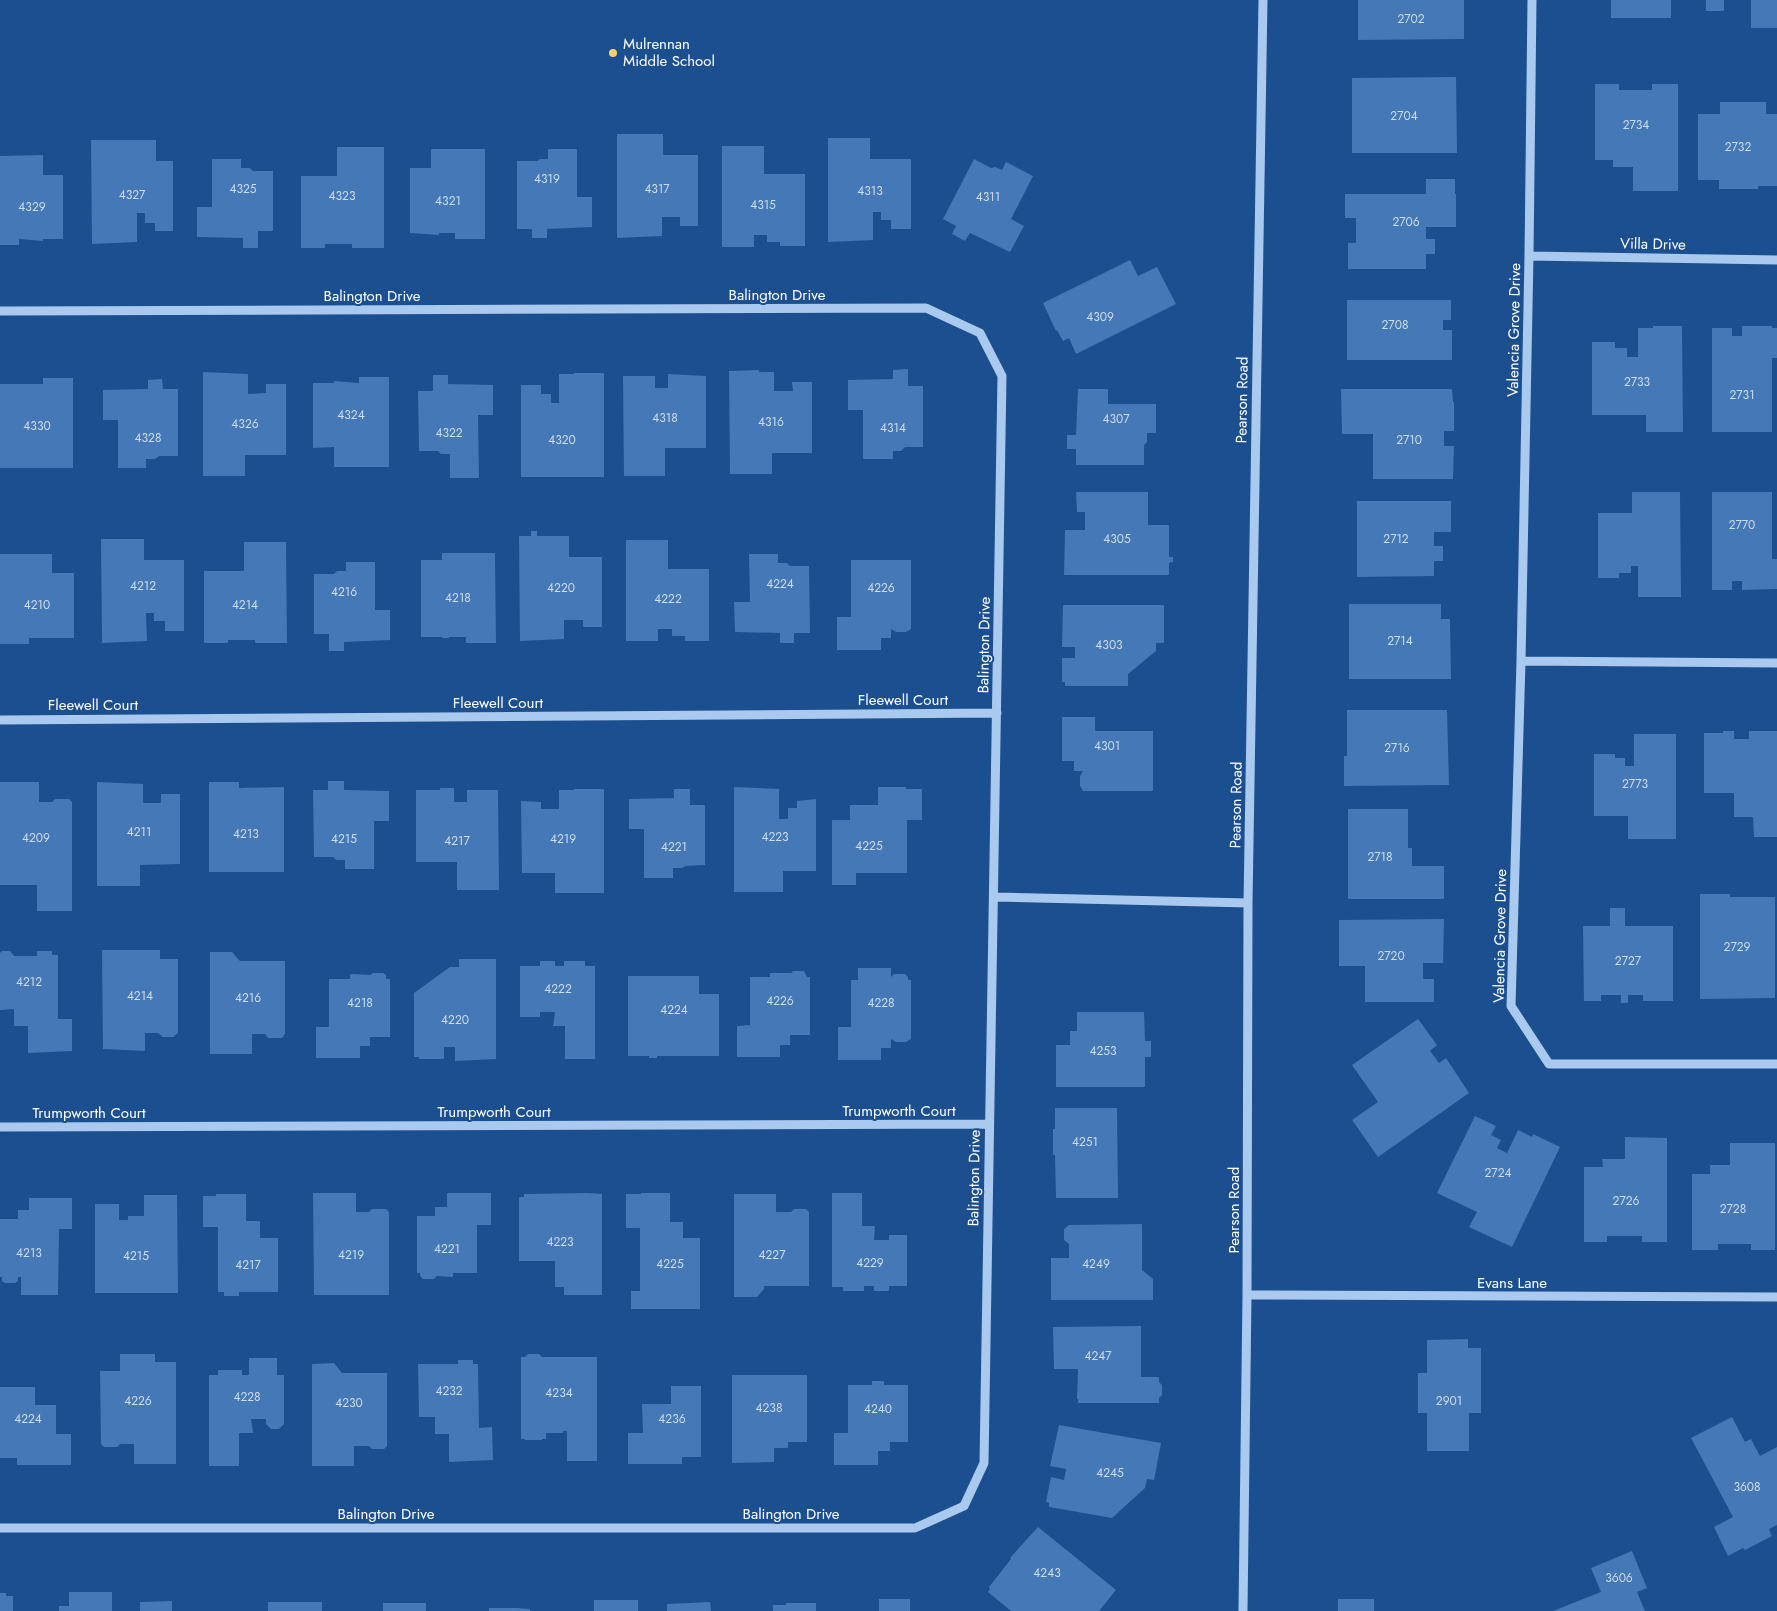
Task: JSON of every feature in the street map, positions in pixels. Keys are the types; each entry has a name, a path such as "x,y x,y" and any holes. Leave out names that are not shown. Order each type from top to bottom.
{"street":[{"name":"Pearson Road","path":"1242,1611 1247,1296 1248,903 1263,0"},
{"name":"Valencia Grove Drive","path":"1532,0 1521,661 1511,1006 1549,1064 1777,1064"},
{"name":"Villa Drive","path":"1529,256 1777,260"},
{"name":"Balington Drive","path":"0,311 926,308 980,333 1002,376 994,897 988,1124 984,1463 964,1506 915,1528 0,1528"},
{"path":"1521,661 1777,663"},
{"name":"Fleewell Court","path":"0,720 997,713"},
{"path":"994,897 1248,903"},
{"name":"Trumpworth Court","path":"0,1127 988,1124"},
{"name":"Evans Lane","path":"1247,1296 1777,1297"}],"building":[{"path":"1358,0 1464,0 1464,39 1358,40"},
{"path":"1611,0 1671,0 1671,18 1611,18"},
{"path":"1706,0 1724,0 1724,11 1706,11"},
{"path":"1751,0 1777,0 1777,28 1751,28"},
{"path":"1456,77 1457,153 1352,153 1352,78"},
{"path":"1595,84 1619,84 1619,90 1652,90 1652,84 1678,84 1678,191 1633,191 1633,167 1613,167 1613,160 1595,160"},
{"path":"1720,102 1766,102 1766,114 1777,114 1777,186 1758,186 1758,189 1719,189 1719,180 1698,180 1698,114 1720,114"},
{"path":"617,134 663,134 663,155 698,155 698,226 680,226 680,217 662,217 662,236 617,238"},
{"path":"828,138 870,138 870,159 911,159 911,229 891,229 891,220 881,220 881,212 873,212 873,240 828,242"},
{"path":"91,140 156,140 156,161 173,161 173,231 155,231 155,223 145,223 145,213 137,213 137,242 92,244"},
{"path":"722,146 764,146 764,174 805,174 805,246 780,246 780,242 767,242 767,235 754,235 754,247 722,247"},
{"path":"337,147 384,147 384,248 352,248 352,244 325,244 325,248 301,248 301,176 337,176"},
{"path":"431,149 485,149 485,239 455,239 455,233 439,233 439,235 410,233 410,168 431,168"},
{"path":"548,149 577,149 577,197 592,197 592,227 547,229 547,238 532,238 532,229 517,229 517,161 548,159"},
{"path":"43,155 43,175 63,175 63,239 43,239 43,241 19,239 19,245 0,245 0,156"},
{"path":"212,159 241,159 241,168 250,168 253,171 273,171 273,231 258,231 258,248 243,248 243,238 197,237 197,207 212,207"},
{"path":"974,159 991,168 995,167 1002,170 1006,162 1033,176 1011,219 1024,226 1010,252 970,233 965,241 952,234 956,226 943,219"},
{"path":"1426,179 1455,179 1456,227 1426,227 1426,239 1435,239 1435,254 1426,254 1426,269 1348,269 1348,243 1356,243 1356,218 1345,218 1345,194 1426,194"},
{"path":"1130,260 1138,276 1157,267 1176,304 1076,354 1069,338 1063,341 1056,331 1043,303"},
{"path":"1347,300 1451,300 1451,320 1443,320 1443,330 1452,330 1452,360 1347,360"},
{"path":"1653,326 1682,326 1683,432 1646,432 1646,415 1592,415 1592,342 1615,342 1615,348 1627,348 1627,357 1638,357 1638,328 1653,328"},
{"path":"1742,326 1772,326 1772,328 1777,328 1777,358 1772,358 1772,432 1712,432 1712,328 1732,328 1732,336 1742,336"},
{"path":"908,369 908,386 923,386 923,447 905,447 901,451 893,451 893,459 863,459 863,410 848,410 848,380 893,379 893,370"},
{"path":"759,370 759,372 774,372 774,391 793,391 792,382 812,382 812,453 772,453 772,474 730,474 729,371"},
{"path":"203,372 248,374 248,394 266,393 266,384 286,384 286,455 245,455 245,476 203,476"},
{"path":"604,373 604,477 521,477 521,385 541,385 541,394 551,394 551,403 559,403 559,374"},
{"path":"668,374 706,376 706,448 665,448 665,476 624,476 623,376 655,376 655,388 668,388"},
{"path":"433,375 448,375 448,384 493,385 493,415 478,415 479,478 450,478 450,454 441,454 438,451 419,451 418,391 433,391"},
{"path":"359,377 389,377 389,467 334,467 334,447 313,448 313,383 334,383 334,381 359,383"},
{"path":"43,378 73,378 73,468 0,468 0,384 43,384"},
{"path":"162,379 163,389 178,389 178,456 159,456 155,459 146,459 146,468 118,468 118,420 103,420 103,390 148,389 148,380"},
{"path":"1078,389 1108,389 1108,404 1156,404 1156,433 1147,433 1147,442 1144,445 1144,465 1076,465 1076,449 1067,449 1067,435 1076,435"},
{"path":"1341,389 1452,389 1454,431 1444,431 1444,446 1454,446 1453,479 1373,479 1373,434 1342,434"},
{"path":"1076,492 1148,492 1148,525 1169,525 1169,557 1173,557 1173,562 1169,563 1169,575 1064,575 1065,530 1085,530 1085,512 1077,512"},
{"path":"1632,492 1680,492 1681,597 1638,597 1638,566 1631,566 1631,573 1619,573 1619,578 1598,578 1598,513 1632,513"},
{"path":"1712,492 1772,492 1772,559 1777,559 1777,589 1742,590 1742,581 1732,581 1732,590 1712,590"},
{"path":"1357,501 1451,501 1451,532 1434,532 1434,546 1443,546 1443,561 1434,561 1434,576 1357,577"},
{"path":"531,531 537,531 537,536 569,536 569,557 602,557 602,627 583,627 583,620 564,620 564,639 520,641 519,536 531,536"},
{"path":"101,539 144,539 144,560 184,560 184,631 165,631 165,621 154,621 154,613 146,613 147,641 102,643"},
{"path":"626,540 668,540 668,569 709,569 709,641 685,641 685,636 672,636 672,629 658,629 658,641 626,641"},
{"path":"244,542 286,542 287,643 255,643 255,640 228,640 228,643 204,643 204,571 244,571"},
{"path":"442,553 495,553 496,643 466,643 466,637 421,637 421,560 442,560"},
{"path":"0,554 52,554 52,573 74,573 74,638 29,638 29,644 0,644"},
{"path":"749,554 778,554 778,563 787,563 790,566 809,566 810,633 794,633 794,643 780,643 780,633 735,632 734,602 750,602"},
{"path":"851,560 911,560 911,629 906,632 896,632 891,629 891,638 881,638 881,650 837,650 837,617 851,617"},
{"path":"346,562 375,562 375,610 390,610 390,640 344,642 344,651 329,651 329,634 314,634 314,574 334,574 337,571 346,571"},
{"path":"1349,604 1441,604 1441,619 1450,619 1451,679 1349,679"},
{"path":"1063,605 1164,605 1164,643 1156,643 1156,651 1128,674 1128,686 1065,686 1065,682 1062,682 1062,658 1075,658 1075,647 1062,647"},
{"path":"1347,710 1447,710 1449,785 1344,786 1344,756 1347,756"},
{"path":"1062,717 1095,717 1095,731 1153,731 1153,791 1083,791 1080,786 1080,776 1083,771 1074,771 1074,761 1062,761"},
{"path":"1723,731 1734,731 1734,739 1749,739 1749,731 1777,731 1777,837 1754,837 1753,817 1734,817 1734,793 1704,793 1704,733 1723,733"},
{"path":"1634,734 1676,734 1676,839 1628,839 1628,816 1594,816 1594,754 1615,754 1615,758 1625,758 1625,766 1634,766"},
{"path":"328,781 344,781 344,790 389,791 389,821 374,821 374,869 345,869 345,860 336,860 333,857 314,857 313,790 328,790"},
{"path":"0,782 39,782 39,802 69,799 72,802 72,911 37,911 37,885 0,885"},
{"path":"97,782 143,784 143,803 161,803 161,794 180,794 180,864 140,865 140,886 97,886"},
{"path":"209,782 239,782 239,788 284,787 284,872 209,872"},
{"path":"734,787 779,789 779,819 788,819 788,808 797,808 797,801 816,799 816,871 783,871 783,892 734,892"},
{"path":"878,787 922,789 922,820 907,820 907,873 856,873 856,885 832,885 832,820 850,820 850,805 878,805"},
{"path":"440,788 454,788 454,802 467,802 467,790 498,790 499,890 457,890 457,862 416,862 416,790 440,790"},
{"path":"604,789 604,893 555,893 555,873 522,873 521,801 541,802 541,809 559,809 559,790"},
{"path":"674,789 690,789 690,805 705,805 705,865 673,868 673,878 644,878 644,829 629,829 629,799 674,798"},
{"path":"1348,809 1408,809 1408,848 1412,848 1412,866 1444,866 1444,899 1348,899"},
{"path":"1700,894 1730,894 1730,897 1775,897 1775,998 1700,999"},
{"path":"1610,908 1625,908 1625,926 1673,926 1673,1001 1643,1001 1643,995 1628,995 1628,1003 1621,1003 1621,995 1601,995 1601,1001 1584,1001 1583,926 1610,926"},
{"path":"1444,919 1443,963 1423,963 1423,979 1434,979 1434,1002 1365,1002 1365,966 1339,966 1339,920"},
{"path":"102,950 160,950 160,959 178,959 178,1033 173,1037 163,1037 158,1033 145,1033 145,1051 103,1049"},
{"path":"2,951 10,951 14,956 37,956 37,951 52,951 52,955 58,955 58,1019 72,1019 72,1051 28,1053 28,1026 14,1026 14,1009 0,1010 0,953"},
{"path":"210,952 232,952 240,961 285,961 285,1034 282,1038 268,1038 265,1034 252,1034 252,1054 210,1054"},
{"path":"459,959 496,959 496,1059 455,1061 455,1047 444,1047 444,1059 419,1059 419,1057 414,1057 414,993 450,967 459,967"},
{"path":"540,961 555,961 555,966 564,966 564,961 585,961 585,966 595,966 595,1059 565,1059 565,1026 553,1026 555,1012 540,1012 540,1017 520,1017 520,966 540,966"},
{"path":"858,968 891,968 891,977 894,974 905,974 908,980 911,980 911,1039 906,1042 896,1042 891,1039 891,1048 881,1048 881,1060 838,1060 838,1027 851,1027 851,980 858,980"},
{"path":"793,971 804,971 807,977 810,977 810,1035 790,1035 790,1045 780,1045 780,1057 737,1057 737,1026 750,1025 750,977 770,977 770,973 790,974"},
{"path":"373,973 383,973 386,975 386,979 390,979 390,1037 370,1037 370,1046 360,1046 360,1058 316,1058 316,1027 329,1027 329,979 350,979 350,974 370,975"},
{"path":"628,976 699,976 699,994 719,994 719,1056 657,1056 657,1058 649,1058 649,1056 628,1056"},
{"path":"1077,1012 1144,1012 1145,1041 1151,1041 1151,1057 1145,1057 1145,1087 1056,1087 1056,1045 1070,1045 1070,1031 1077,1031"},
{"path":"1418,1019 1437,1045 1430,1051 1439,1063 1446,1058 1469,1093 1378,1157 1352,1120 1378,1102 1352,1065"},
{"path":"1055,1108 1117,1108 1118,1198 1056,1198 1055,1155 1053,1155"},
{"path":"1475,1116 1496,1126 1491,1135 1501,1140 1497,1148 1507,1153 1518,1130 1532,1137 1533,1134 1560,1147 1512,1247 1469,1227 1477,1212 1437,1193"},
{"path":"1625,1137 1667,1138 1667,1242 1642,1242 1642,1236 1607,1236 1607,1242 1584,1242 1584,1167 1603,1167 1602,1159 1625,1159"},
{"path":"1730,1143 1775,1143 1775,1250 1751,1250 1751,1244 1718,1244 1718,1250 1692,1250 1692,1174 1710,1174 1710,1165 1730,1165"},
{"path":"313,1193 356,1193 356,1212 386,1209 389,1212 389,1295 314,1295"},
{"path":"447,1193 491,1193 491,1225 477,1225 477,1273 453,1273 453,1277 437,1276 434,1279 423,1279 420,1273 417,1273 417,1216 435,1216 435,1207 447,1207"},
{"path":"670,1193 670,1222 683,1222 683,1238 700,1238 700,1309 631,1309 631,1291 640,1291 640,1228 626,1228 626,1194"},
{"path":"832,1193 862,1193 862,1226 875,1226 874,1240 889,1240 889,1235 907,1235 907,1286 889,1286 889,1291 874,1291 874,1286 864,1286 864,1291 843,1291 843,1287 832,1287"},
{"path":"216,1194 246,1194 246,1221 260,1221 260,1238 278,1238 278,1292 239,1292 239,1296 224,1296 224,1292 218,1292 218,1227 203,1227 203,1196 216,1196"},
{"path":"524,1194 602,1194 602,1295 564,1295 564,1287 555,1287 555,1261 519,1261 519,1197 524,1197"},
{"path":"734,1194 776,1194 776,1212 806,1209 809,1212 809,1286 764,1286 764,1289 757,1297 734,1297"},
{"path":"144,1195 177,1195 178,1293 95,1293 95,1204 119,1204 119,1220 128,1220 128,1216 144,1216"},
{"path":"29,1198 72,1198 72,1229 59,1229 58,1295 21,1295 21,1277 18,1277 18,1281 15,1283 5,1283 2,1281 2,1277 0,1277 0,1219 18,1219 18,1210 29,1210"},
{"path":"1142,1224 1142,1270 1153,1279 1153,1300 1051,1300 1051,1258 1069,1258 1069,1244 1064,1240 1064,1229 1069,1225"},
{"path":"1141,1326 1141,1377 1159,1377 1159,1382 1162,1385 1162,1395 1159,1398 1159,1403 1078,1403 1078,1369 1054,1369 1053,1327"},
{"path":"1468,1339 1468,1348 1481,1348 1481,1413 1469,1413 1469,1451 1427,1451 1427,1413 1418,1413 1418,1373 1427,1373 1427,1340"},
{"path":"120,1354 155,1354 155,1362 176,1362 176,1464 134,1464 134,1444 104,1447 101,1444 100,1371 120,1371"},
{"path":"528,1354 539,1354 542,1357 597,1357 597,1461 567,1461 567,1431 563,1431 563,1433 546,1433 546,1439 542,1440 521,1439 521,1357 525,1357"},
{"path":"249,1358 277,1358 277,1375 284,1375 284,1424 279,1429 271,1429 266,1424 266,1419 251,1419 253,1433 239,1433 239,1466 209,1466 209,1375 218,1375 218,1370 242,1370 242,1375 249,1375"},
{"path":"458,1360 473,1360 473,1364 478,1364 479,1428 492,1427 493,1460 449,1462 449,1434 435,1434 435,1417 419,1417 418,1364 458,1364"},
{"path":"334,1363 342,1373 387,1373 387,1446 384,1449 372,1449 369,1446 354,1446 354,1466 312,1466 312,1364"},
{"path":"732,1375 807,1375 807,1442 788,1442 788,1448 774,1448 774,1462 732,1463"},
{"path":"872,1381 884,1381 884,1385 908,1385 908,1442 890,1442 890,1451 878,1451 878,1465 834,1465 834,1433 848,1433 848,1385 872,1385"},
{"path":"671,1386 701,1386 701,1457 682,1457 682,1464 628,1464 628,1433 643,1433 642,1404 671,1404"},
{"path":"0,1387 35,1387 35,1405 56,1405 56,1434 71,1434 71,1465 17,1465 17,1458 0,1458"},
{"path":"1732,1417 1745,1442 1751,1439 1760,1456 1777,1447 1777,1525 1769,1529 1772,1536 1745,1550 1743,1548 1728,1556 1714,1527 1733,1517 1691,1438"},
{"path":"1059,1425 1161,1443 1154,1480 1147,1479 1145,1488 1112,1518 1049,1507 1049,1503 1046,1502 1051,1477 1064,1480 1066,1469 1050,1466"},
{"path":"1038,1527 1116,1590 1099,1611 1011,1611 988,1592 989,1587 1010,1558"},
{"path":"1632,1551 1647,1588 1637,1592 1645,1611 1553,1611 1601,1592 1591,1568"},
{"path":"69,1592 112,1592 112,1611 59,1611 59,1606 69,1606"},
{"path":"0,1593 6,1593 6,1596 13,1596 13,1611 0,1611"},
{"path":"879,1599 910,1599 910,1611 879,1611"},
{"path":"1338,1599 1374,1599 1374,1611 1338,1611"},
{"path":"594,1600 638,1600 638,1611 594,1611"},
{"path":"172,1601 172,1611 140,1611 140,1602"},
{"path":"268,1602 322,1602 322,1611 268,1611"},
{"path":"710,1602 711,1611 667,1611 667,1604"},
{"path":"383,1603 426,1603 426,1611 383,1611"},
{"path":"786,1603 816,1603 816,1611 773,1611 773,1605 786,1605"},
{"path":"489,1608 517,1608 530,1609 530,1611 489,1611"}],"place":[{"name":"Mulrennan Middle School","path":"613,53"}]}
